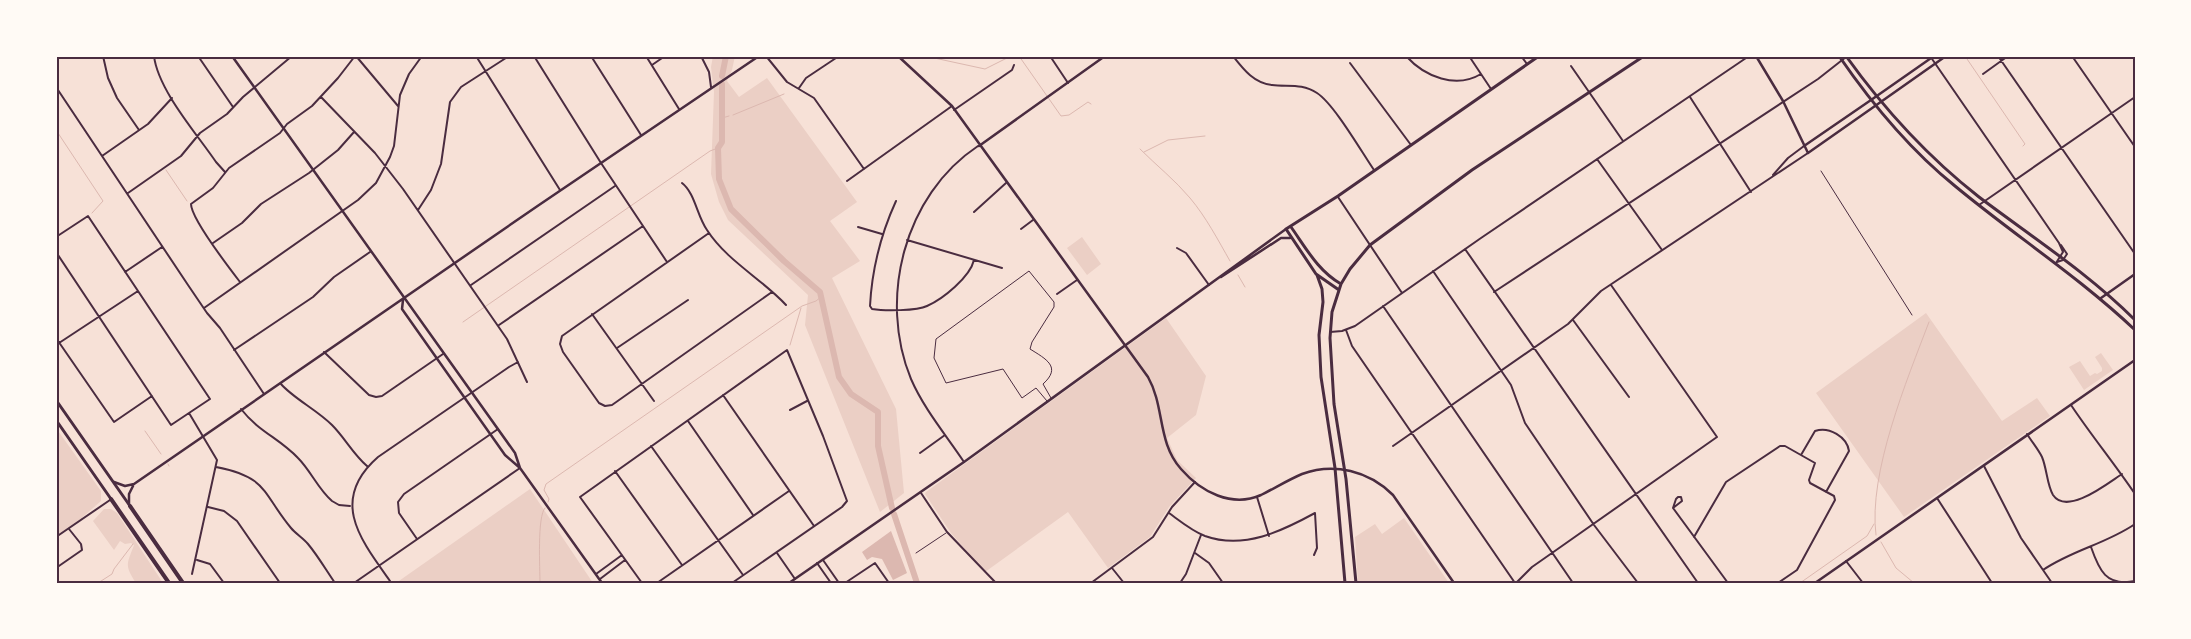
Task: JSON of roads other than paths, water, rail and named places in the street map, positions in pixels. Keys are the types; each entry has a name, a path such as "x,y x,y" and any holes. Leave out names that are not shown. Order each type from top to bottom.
{"highway":[{"path":"111,499 169,583"},
{"path":"130,506 183,583"}],"main road":[{"path":"1345,583 1336,468 1321,377 1319,335 1323,302 1322,289 1316,274 1290,238 1286,229 1338,196 1539,56"},
{"path":"1356,583 1345,470 1335,412 1330,332 1332,312 1341,284 1350,269 1370,244 1472,170 1644,56"},
{"path":"1839,56 1875,106 1926,161 2101,298 2135,330"},
{"path":"1846,56 1880,102 1932,156 1985,201 2107,293 2135,320"},
{"path":"1291,227 1320,269 1330,278 1341,284"},
{"path":"1316,274 1338,290"},
{"path":"56,400 130,506"},
{"path":"56,420 111,499"}],"street":[{"path":"56,59 62,56"},
{"path":"103,56 106,74 111,85 139,130"},
{"path":"154,56 160,80 225,172"},
{"path":"198,56 233,107"},
{"path":"232,56 517,456 520,468"},
{"path":"127,194 181,156 198,136 227,114 292,56"},
{"path":"240,282 201,226 191,206 193,202 213,188 225,172 283,129 321,97 356,56 398,106"},
{"path":"476,56 560,190"},
{"path":"418,210 431,190 441,164 450,102 461,87 509,56"},
{"path":"534,56 601,163 667,262"},
{"path":"591,56 641,135"},
{"path":"646,56 679,110"},
{"path":"652,65 665,56"},
{"path":"701,56 709,72 711,87"},
{"path":"113,482 125,486 134,484 560,190 759,56"},
{"path":"766,56 787,82 814,98 864,169"},
{"path":"799,88 802,82 811,74 839,56"},
{"path":"898,56 952,106 1154,388 1159,403 1164,438 1171,456 1181,469 1208,492 1224,498 1242,500 1256,497 1303,474 1336,468 1368,478 1393,495 1454,583"},
{"path":"1050,56 1068,83"},
{"path":"964,462 925,405 909,372 901,347 897,309 899,271 907,240 915,220 934,190 966,155 1105,56"},
{"path":"1234,56 1248,74 1259,82 1273,86 1300,86 1320,95 1332,108 1374,170"},
{"path":"1406,56 1427,72 1450,81 1464,81 1481,74"},
{"path":"1469,56 1491,89"},
{"path":"1521,56 1527,64"},
{"path":"1330,332 1346,330 1384,306 1749,56"},
{"path":"1756,56 1783,101 1808,153"},
{"path":"1494,292 1783,101 1842,61 1846,56"},
{"path":"1393,446 1534,350 1573,320 1594,295 1808,153 1946,56"},
{"path":"1998,56 2135,254"},
{"path":"1982,74 2008,56"},
{"path":"2072,56 2135,147"},
{"path":"203,308 341,211 376,183 386,166 394,146 398,106 405,82 421,57"},
{"path":"1769,179 1788,158 1804,146 1932,57 1935,64 2067,252 2056,263"},
{"path":"1350,63 1411,145"},
{"path":"954,110 1012,70 1014,65"},
{"path":"1572,66 1623,141"},
{"path":"56,87 203,308 218,325 264,394"},
{"path":"1689,96 1750,192"},
{"path":"321,97 386,166 418,210 513,348 527,382"},
{"path":"1980,205 2135,97"},
{"path":"102,156 151,121 172,98"},
{"path":"846,181 952,106"},
{"path":"1835,124 1843,129"},
{"path":"213,243 242,223 262,203 312,170 338,150 354,132"},
{"path":"1597,159 1662,250"},
{"path":"682,183 688,188 695,208 709,233 727,253 786,305"},
{"path":"974,212 1006,183"},
{"path":"471,285 616,186"},
{"path":"1338,196 1402,293"},
{"path":"896,202 882,234 874,260 870,306 876,310 927,306 962,281 972,269 974,260"},
{"path":"56,237 88,216 210,399 171,425 56,252"},
{"path":"1021,229 1033,220"},
{"path":"498,325 643,226"},
{"path":"858,227 882,234"},
{"path":"1217,280 1229,268 1286,229"},
{"path":"709,233 568,331 561,340 562,352 597,401 605,406 612,405 772,292"},
{"path":"789,583 964,462 1209,285 1281,238 1290,238"},
{"path":"907,240 1002,268"},
{"path":"125,272 162,247"},
{"path":"1177,248 1186,253 1209,285"},
{"path":"1465,249 1698,583"},
{"path":"234,350 313,297 334,277 370,252"},
{"path":"1433,271 1511,385 1525,422 1594,525 1638,583"},
{"path":"2101,298 2135,274"},
{"path":"1057,294 1077,280"},
{"path":"1346,330 1352,346 1515,583 1552,553 1718,437 1611,284"},
{"path":"59,342 138,291"},
{"path":"404,299 402,309 436,358 505,455 520,468 602,583"},
{"path":"617,348 688,300"},
{"path":"1384,306 1573,583"},
{"path":"592,314 654,401"},
{"path":"1573,320 1629,397"},
{"path":"56,338 114,422 152,396"},
{"path":"642,583 580,497 787,350 823,436 846,498 846,504 732,583"},
{"path":"324,352 369,395 376,397 382,396 443,354"},
{"path":"1815,583 2135,360"},
{"path":"390,581 357,530 351,506 355,486 366,466 518,362"},
{"path":"280,382 289,392 318,412 333,426 366,466"},
{"path":"723,395 814,526"},
{"path":"790,410 807,401"},
{"path":"2071,405 2090,435 2122,474 2135,494"},
{"path":"241,409 256,426 281,443 299,459 332,501 339,505 351,506"},
{"path":"189,413 214,452 217,460 192,574"},
{"path":"688,420 753,515"},
{"path":"416,539 399,513 398,502 404,494 498,429"},
{"path":"1801,455 1818,429 1836,433 1848,444 1849,451 1826,492"},
{"path":"2027,434 2042,457 2053,495 2061,501 2074,501 2089,496 2122,474"},
{"path":"920,453 945,435"},
{"path":"651,446 743,575"},
{"path":"1694,537 1728,480 1780,446 1786,446 1815,463 1809,480 1810,483 1834,496 1834,503 1797,570 1778,583"},
{"path":"1984,465 2021,538 2052,583"},
{"path":"216,466 239,472 260,485 269,494 291,528 308,544 335,583"},
{"path":"354,583 520,468"},
{"path":"615,471 682,565"},
{"path":"1091,583 1153,537 1168,514 1195,482"},
{"path":"130,506 129,494 134,484"},
{"path":"657,583 789,491"},
{"path":"921,492 947,532 996,583"},
{"path":"1256,497 1269,536"},
{"path":"1681,497 1681,503 1673,508 1676,498 1681,497"},
{"path":"1937,498 1992,583"},
{"path":"56,537 111,499"},
{"path":"207,507 224,512 237,521 280,583"},
{"path":"1673,508 1728,583"},
{"path":"1168,514 1202,534 1215,538 1247,540 1269,536 1315,513 1317,548 1314,555"},
{"path":"2043,570 2067,555 2109,540 2135,524"},
{"path":"56,568 82,549 69,529"},
{"path":"1180,583 1186,574 1202,534"},
{"path":"2091,546 2097,566 2106,577 2116,582 2135,581"},
{"path":"777,553 795,579"},
{"path":"1195,553 1209,563 1223,583"},
{"path":"596,574 622,555"},
{"path":"823,559 838,583"},
{"path":"196,560 210,564 224,583"},
{"path":"600,579 625,560"},
{"path":"1846,561 1863,583"},
{"path":"817,563 831,583"},
{"path":"845,583 875,563 889,583"},
{"path":"1112,568 1124,583"},
{"path":"1785,578 1788,583"},
{"path":"1735,583 1754,583"}],"lane":[{"path":"1821,171 1912,315"},
{"path":"1048,402 1036,388 1022,398 1003,369 946,383 934,358 936,339 1029,270 1054,302 1054,307 1032,342 1030,349 1049,362 1052,368 1050,377 1043,384 1052,399"},
{"path":"916,553 947,532"}],"waterway":[{"path":"722,76 726,56"},
{"path":"884,56 893,57"},
{"path":"925,56 985,69 1011,56"},
{"path":"1019,56 1061,116 1069,115 1088,102 1091,104"},
{"path":"1965,56 2025,144 2023,146"},
{"path":"722,84 722,142 718,148 719,179 731,209 784,261 820,292 839,377 851,394 878,412 878,446 892,508"},
{"path":"733,115 784,94"},
{"path":"722,118 729,116"},
{"path":"56,130 103,201 92,213"},
{"path":"1144,152 1168,140 1205,136"},
{"path":"463,322 710,151 718,148"},
{"path":"1140,149 1196,205 1230,261"},
{"path":"166,170 187,201"},
{"path":"1238,275 1245,287"},
{"path":"548,502 549,499 544,490 546,484 802,306 816,301 822,296"},
{"path":"790,345 801,308"},
{"path":"1876,535 1875,510 1883,456 1900,399 1929,322"},
{"path":"145,431 161,454"},
{"path":"540,583 540,532 542,513 545,508"},
{"path":"894,514 917,583"},
{"path":"1800,583 1867,536 1874,524"},
{"path":"1881,542 1896,568 1914,583"},
{"path":"98,583 112,574 133,544"},
{"path":"56,578 60,583"}]}
